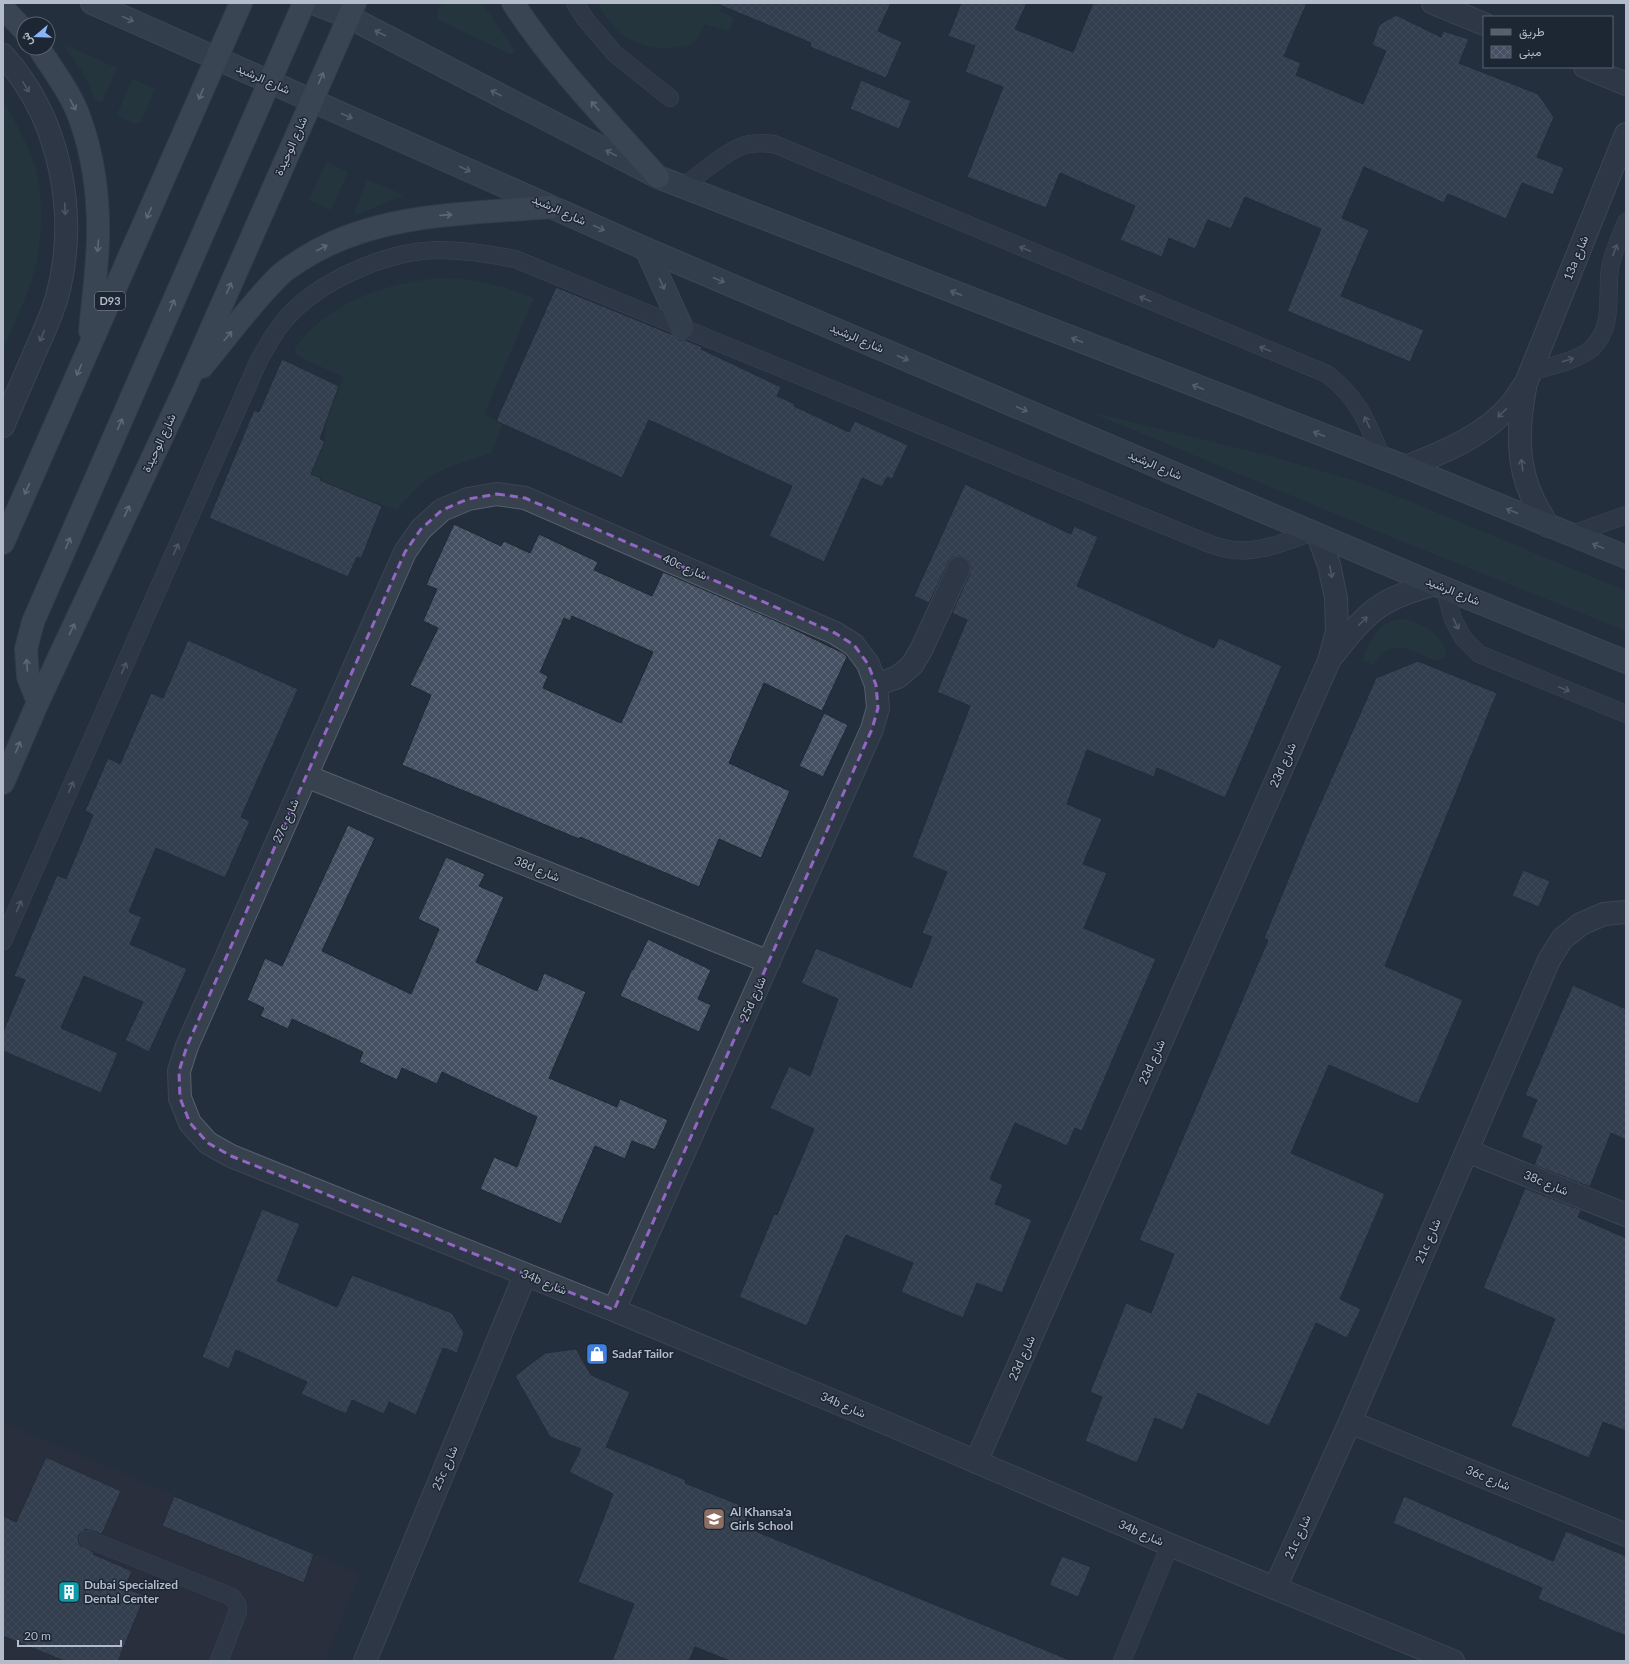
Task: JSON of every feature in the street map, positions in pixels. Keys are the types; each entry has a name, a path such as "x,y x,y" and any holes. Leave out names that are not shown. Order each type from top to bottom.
{"main road":[{"name":"شارع الرشيد","path":"92,3 646,249 1439,586 1626,662"},
{"path":"217,58 241,3"},
{"path":"38,702 28,676 26,649 33,622 304,3"},
{"path":"313,3 352,10 658,177 1406,467 1626,557"},
{"path":"513,3 528,26 552,56 658,177"},
{"path":"3,8 16,22"},
{"name":"شارع الوحيدة","path":"3,783 38,702 185,388 352,10"},
{"path":"44,56 61,82 80,118 91,156 97,198 98,240 88,348"},
{"name":"D93","path":"5,534 174,158 217,58"},
{"path":"185,388 262,295 282,274 319,249 344,237 390,224 425,217 551,207"},
{"path":"646,249 682,328"}],"street":[{"path":"1433,3 1483,24"},
{"path":"3,55 12,65 32,96 48,130 58,162 64,196 66,230 63,265 56,298 45,331 3,426"},
{"path":"1587,68 1626,84"},
{"name":"13a شارع","path":"1406,467 1442,453 1468,440 1491,423 1512,404 1528,377 1626,134"},
{"name":"13a شارع","path":"1528,377 1521,410 1519,440 1523,471 1533,499 1548,526"},
{"name":"40c شارع","path":"468,498 496,494 525,498 835,632 854,645 868,664 876,684"},
{"name":"27c شارع","path":"231,1156 208,1143 190,1123 180,1098 179,1071 187,1046 404,552 421,529 442,510 468,498"},
{"name":"23d شارع","path":"976,1462 1329,662 1337,631 1336,598 1329,565 1316,534"},
{"path":"876,684 898,677 912,665 921,650 959,568"},
{"name":"23d شارع","path":"1329,662 1351,632 1372,611 1399,596 1439,586"},
{"name":"25d شارع","path":"614,1310 872,729 878,708 876,684"},
{"name":"38d شارع","path":"306,776 769,962"},
{"name":"21c شارع","path":"1275,1588 1350,1422 1549,960 1562,939 1581,924 1604,914 1626,912"},
{"name":"38c شارع","path":"1466,1151 1626,1215"},
{"name":"34b شارع","path":"231,1156 614,1310 1170,1545 1453,1661"},
{"name":"25c شارع","path":"365,1661 525,1274"},
{"name":"36c شارع","path":"1350,1422 1626,1534"}],"lane":[{"path":"575,3 586,20 615,54 670,98"},
{"path":"683,187 732,150 747,144 774,144 1327,374 1341,385 1352,397 1362,412 1382,458"},
{"path":"1528,377 1578,356 1590,349 1600,339 1606,326 1609,312 1610,270 1612,256 1626,222"},
{"path":"3,941 259,360 284,321 317,290 356,270 395,256 435,250 475,251 515,259 1207,543 1228,550 1250,550 1316,534"},
{"path":"1570,535 1626,515"},
{"path":"1439,586 1463,638 1479,654 1626,714"},
{"path":"88,1539 232,1597 238,1611 222,1660"},
{"path":"1122,1661 1170,1545"}],"highlighted area":[{"path":"497,494 525,498 835,633 854,645 868,664 876,685 878,708 872,729 614,1310 231,1156 208,1143 190,1123 180,1098 179,1071 187,1046 405,552 421,529 442,510 468,499"}],"shaded area":[{"path":"3,1423 360,1574 325,1661 3,1661"}],"green space":[{"path":"443,3 482,3 515,51 514,53 510,54 439,20 438,11"},
{"path":"597,3 724,3 720,12 734,18 729,31 704,24 698,38 692,43 678,47 662,48 640,44 620,33 610,23"},
{"path":"68,46 117,68 102,102 94,100 83,73 66,50"},
{"path":"132,79 155,89 141,122 135,124 117,115"},
{"path":"3,102 19,129 33,161 40,190 41,212 39,246 32,278 25,299 3,350"},
{"path":"326,162 348,172 331,210 309,200"},
{"path":"367,180 404,195 353,216"},
{"path":"440,278 472,280 503,287 534,298 484,414 503,424 491,453 452,466 430,477 416,488 397,510 355,495 311,500 321,478 311,474 325,441 326,422 343,377 296,355 295,348 309,332 325,318 360,298 379,290 398,285"},
{"path":"1090,412 1270,456 1355,481 1404,499 1626,591 1626,631 1389,536"},
{"path":"1402,619 1409,620 1423,626 1437,636 1445,648 1446,655 1440,660 1433,659 1404,648 1394,648 1383,653 1373,665 1362,660 1376,633 1386,624"}],"building":[{"path":"715,3 891,3 878,31 902,42 886,78 810,47 811,43"},
{"path":"961,3 1027,3 1015,29 1073,52 1093,3 1307,3 1284,56 1301,63 1296,75 1363,104 1386,51 1372,45 1379,25 1396,15 1441,37 1443,31 1469,39 1459,63 1538,94 1554,117 1537,157 1564,168 1553,195 1522,183 1506,219 1448,194 1444,203 1364,167 1342,218 1369,230 1341,296 1424,330 1410,362 1287,311 1321,229 1245,197 1231,229 1208,220 1195,249 1169,238 1162,257 1120,240 1135,206 1060,173 1046,208 967,177 1003,87 965,72 975,46 948,36"},
{"path":"861,80 911,101 899,129 850,109"},
{"path":"556,287 671,334 675,338 685,340 702,347 701,349 781,387 777,396 795,404 794,406 849,432 855,421 908,445 892,479 887,477 882,487 862,478 824,562 769,536 792,486 649,420 622,478 496,421"},
{"path":"282,359 339,386 320,439 325,441 311,474 321,478 320,480 382,506 361,559 357,557 348,577 209,518 254,410 259,412"},
{"path":"965,484 1071,534 1074,526 1098,537 1077,586 1214,648 1219,638 1282,666 1225,798 1157,768 1154,777 1087,750 1067,804 1102,819 1083,864 1107,873 1084,928 1156,959 1082,1131 1075,1128 1067,1146 1015,1123 990,1179 1003,1185 995,1204 1032,1220 1002,1293 977,1283 963,1318 901,1292 913,1263 846,1235 807,1326 739,1297 774,1214 777,1215 814,1129 770,1108 789,1066 810,1076 838,999 801,983 816,948 911,988 932,937 922,933 947,872 912,857 970,706 937,692 967,620 952,613 970,573 971,567 969,561 964,557 958,556 952,558 948,563 929,603 914,596"},
{"path":"454,524 501,546 504,541 530,553 539,534 598,562 594,570 652,596 663,572 783,624 845,654 847,657 822,711 764,683 729,763 790,791 761,858 719,839 699,887 402,765 431,695 410,685 438,628 423,621 437,589 426,585","holes":["572,616 653,652 621,723 543,688 548,676 540,672 564,618 570,621"]},
{"path":"188,640 298,689 241,817 250,821 225,878 156,848 129,912 142,917 130,944 187,969 149,1052 125,1040 143,1002 84,976 61,1028 118,1053 101,1093 3,1051 3,1032 25,980 14,976 57,875 66,879 93,815 85,811 108,758 120,764 151,693 163,698"},
{"path":"1418,661 1497,693 1385,966 1463,1000 1418,1104 1329,1065 1291,1153 1385,1194 1340,1299 1361,1309 1347,1338 1316,1323 1269,1426 1198,1393 1183,1430 1155,1418 1137,1463 1085,1441 1102,1397 1090,1392 1126,1303 1151,1313 1174,1254 1139,1240 1268,940 1264,938 1312,822 1376,678"},
{"path":"824,713 848,725 823,777 799,766"},
{"path":"348,825 375,838 322,951 411,994 439,929 418,919 446,857 485,874 479,886 504,897 476,962 537,991 544,973 586,992 549,1078 617,1107 620,1099 668,1120 655,1150 632,1141 625,1159 595,1146 561,1224 480,1189 494,1157 517,1167 537,1117 442,1072 437,1084 402,1068 397,1080 359,1062 363,1052 292,1019 288,1029 260,1016 264,1008 247,1000 265,958 282,966"},
{"path":"1523,870 1550,881 1539,907 1512,896"},
{"path":"648,939 711,970 698,999 711,1005 699,1032 620,996"},
{"path":"1573,985 1626,1009 1626,1140 1611,1133 1590,1187 1534,1165 1542,1146 1521,1137 1537,1100 1525,1095"},
{"path":"1525,1188 1581,1210 1578,1217 1626,1238 1626,1431 1603,1422 1589,1458 1511,1426 1555,1319 1483,1288"},
{"path":"262,1209 300,1224 277,1281 337,1307 352,1275 452,1313 464,1333 457,1353 443,1348 416,1415 389,1402 384,1414 352,1400 346,1414 301,1394 307,1382 236,1350 229,1369 202,1357"},
{"path":"576,1349 591,1375 630,1392 606,1447 686,1480 685,1483 750,1509 743,1526 1072,1661 730,1661 695,1647 689,1661 612,1661 634,1604 578,1582 613,1494 569,1472 581,1449 550,1437 515,1376 545,1353"},
{"name":"Dubai Specialized Dental Center","path":"46,1457 121,1491 102,1534 86,1529 79,1535 78,1540 80,1545 94,1552 93,1554 132,1571 125,1588 145,1596 118,1661 64,1661 3,1636 3,1516 16,1522"},
{"path":"174,1496 314,1554 304,1583 162,1526"},
{"path":"1404,1496 1553,1561 1566,1531 1626,1556 1626,1636 1538,1599 1542,1588 1393,1523"},
{"path":"1062,1556 1091,1567 1078,1597 1049,1585"}],"place":[{"name":"Sadaf Tailor","path":"597,1354"},
{"name":"Al Khansa'a Girls School","path":"714,1519"},
{"name":"Dubai Specialized Dental Center","path":"69,1592"}]}
